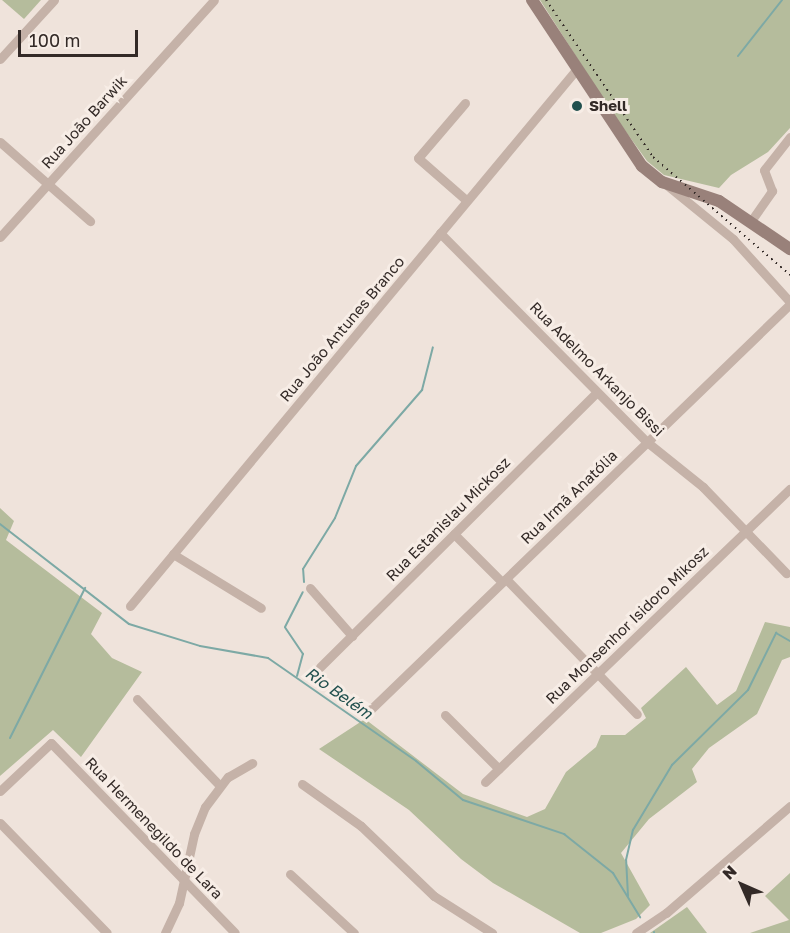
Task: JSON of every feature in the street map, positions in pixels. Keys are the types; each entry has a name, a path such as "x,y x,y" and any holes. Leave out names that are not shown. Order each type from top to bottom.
{"main road":[{"path":"532,0 633,157 662,182 719,201 790,249"}],"street":[{"path":"0,59 54,0"},
{"name":"Rua João Barwik","path":"0,237 214,0"},
{"name":"Rua João Antunes Branco","path":"130,606 576,70"},
{"path":"465,103 418,158 466,200"},
{"path":"751,221 772,191 764,170 790,137"},
{"path":"0,142 90,221"},
{"path":"662,182 733,238 790,303"},
{"name":"Rua Adelmo Arkanjo Bissi","path":"440,233 647,442 703,487 786,573"},
{"name":"Rua Irmã Anatólia","path":"369,711 790,303"},
{"name":"Rua Estanislau Mickosz","path":"320,667 597,392"},
{"name":"Rua Monsenhor Isidoro Mikosz","path":"485,782 790,489"},
{"path":"454,534 504,580 637,714"},
{"path":"173,554 261,608"},
{"path":"310,588 352,636"},
{"path":"137,699 220,786"},
{"path":"445,715 499,769"},
{"name":"Rua Hermenegildo de Lara","path":"0,791 51,743 235,933"},
{"path":"165,933 185,881 199,818 220,786 252,763"},
{"path":"302,784 361,826 434,896 492,933"},
{"path":"636,933 657,921 790,806"},
{"path":"0,823 107,933"},
{"path":"290,874 354,933"}],"green space":[{"path":"2,0 41,0 24,19"},
{"path":"540,0 790,0 790,128 768,152 731,175 719,188 664,175 647,161 611,111"},
{"path":"0,508 14,521 6,540 102,613 91,634 112,658 142,672 81,757 53,730 0,776"},
{"path":"765,622 790,627 790,657 782,660 757,714 709,748 692,769 697,782 649,819 621,853 650,905 636,919 601,933 580,933 493,883 461,859 409,810 319,749 365,719 463,794 527,817 545,809 566,772 596,747 601,735 625,735 646,718 641,708 686,667 717,705 736,691"},
{"path":"790,873 790,933 750,933 789,920 765,896"},
{"path":"687,907 707,933 650,933"}],"waterway":[{"path":"738,56 782,0"},
{"path":"304,582 303,569 335,518 356,466 422,390 433,347"},
{"name":"Rio Belém","path":"0,524 129,624 200,646 268,658 416,761 463,800 564,834 613,873 640,917"},
{"path":"10,738 85,588"},
{"path":"297,676 303,654 285,627 303,592"},
{"path":"628,896 626,860 633,830 672,765 748,690 776,633 790,641"}],"railway":[{"path":"546,0 653,157 790,275"}],"place":[{"name":"Shell","path":"577,106"}]}
